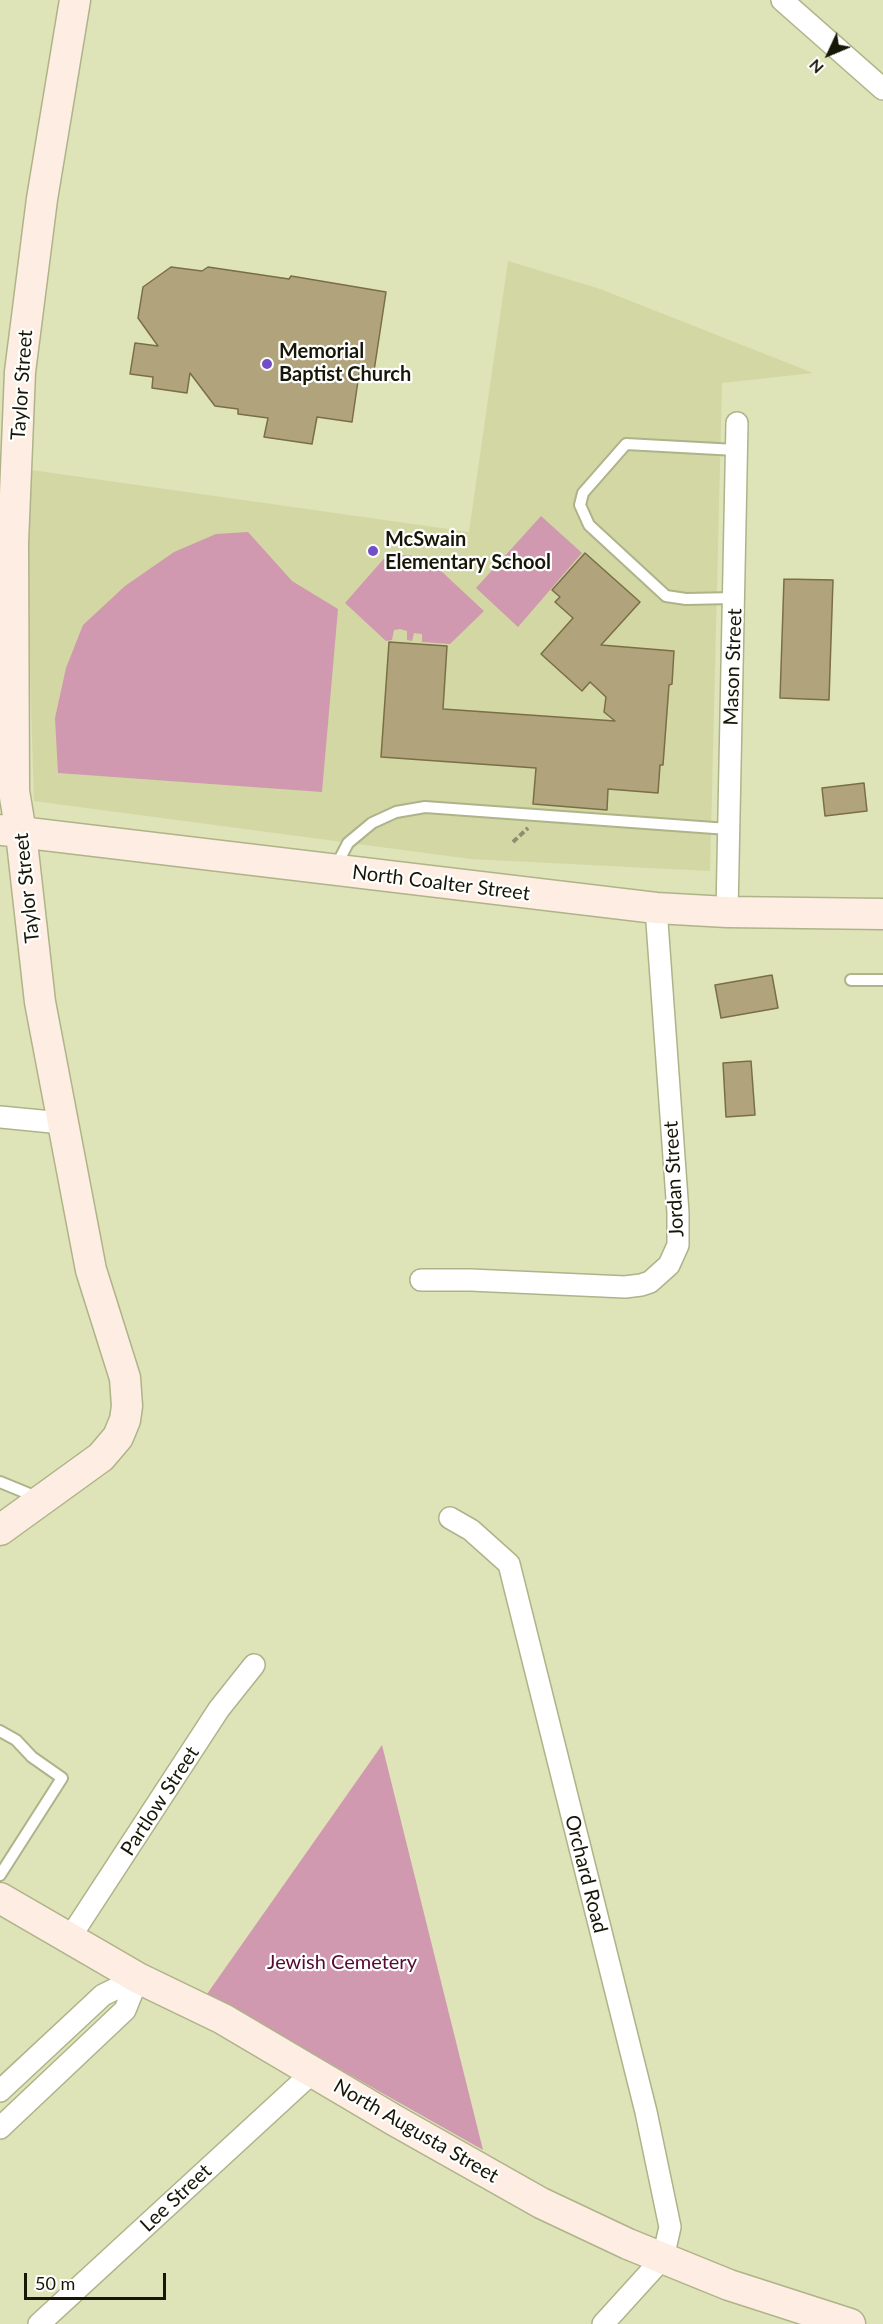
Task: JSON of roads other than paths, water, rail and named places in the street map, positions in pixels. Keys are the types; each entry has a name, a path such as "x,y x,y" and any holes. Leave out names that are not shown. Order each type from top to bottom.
{"street":[{"name":"Taylor Street","path":"0,1530 86,1469 109,1449 121,1431 127,1406 125,1378 91,1270 40,1002 23,865 11,832 14,791 6,636 14,543 20,372 42,200 75,0"},
{"path":"782,0 883,89"},
{"name":"Mason Street","path":"727,912 737,423"},
{"name":"North Coalter Street","path":"11,832 656,908 727,912 883,914"},
{"name":"Jordan Street","path":"421,1280 625,1287 650,1282 669,1265 678,1245 678,1213 656,908"},
{"path":"0,1117 62,1123"},
{"name":"Orchard Road","path":"450,1518 471,1530 509,1564 646,2112 670,2227 663,2258"},
{"name":"Partlow Street","path":"69,1939 219,1709 254,1665"},
{"name":"North Augusta Street","path":"0,1898 138,1978 223,2019 541,2203 628,2244 729,2285 850,2324"},
{"path":"0,2091 103,1995 138,1978"},
{"path":"0,2128 125,2010 138,1978"},
{"name":"Lee Street","path":"42,2323 313,2072"},
{"path":"603,2324 663,2258"}],"lane":[{"path":"734,598 686,599 666,596 589,525 580,505 583,493 626,444 736,450"},
{"path":"334,870 348,843 364,828 396,812 425,807 728,829"},
{"path":"851,980 883,980"},
{"path":"0,1482 42,1499"},
{"path":"0,1731 16,1740 32,1757 62,1778 0,1875"}],"place":[{"name":"Memorial Baptist Church","path":"267,364"},
{"name":"McSwain Elementary School","path":"373,551"}],"park label":[{"name":"Jewish Cemetery","path":"342,1963"}]}
